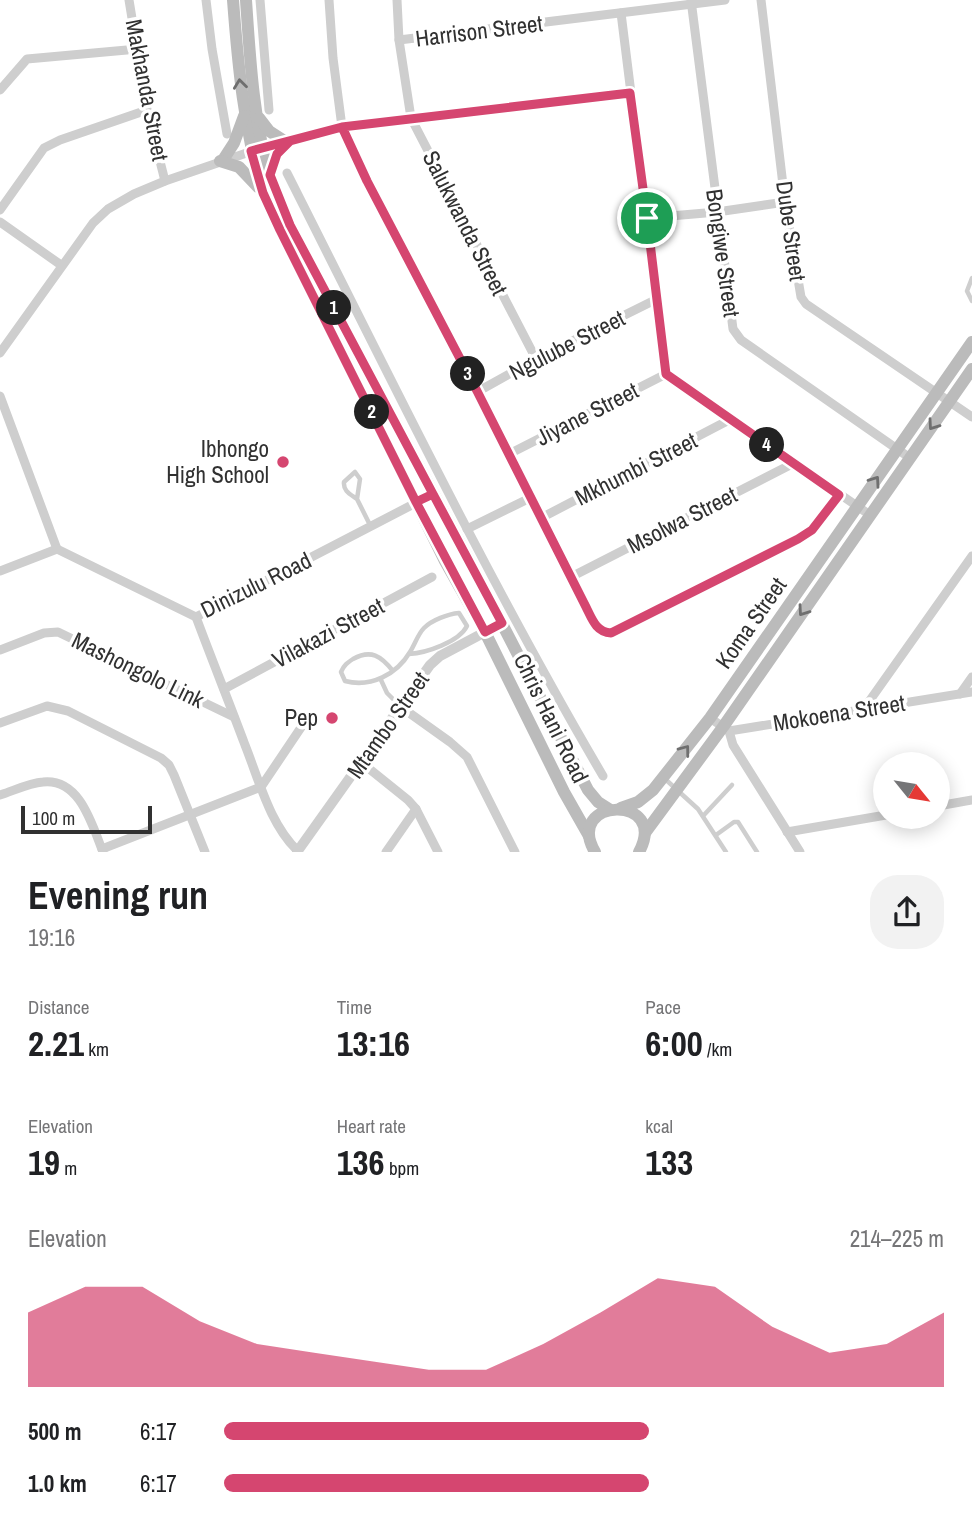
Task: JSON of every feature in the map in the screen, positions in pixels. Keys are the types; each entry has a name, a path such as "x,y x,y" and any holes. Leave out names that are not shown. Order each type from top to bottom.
{"main road":[{"name":"Chris Hani Road","path":"233,0 256,112"},
{"name":"Chris Hani Road","path":"246,0 257,149 263,193 416,502 485,632 595,852"},
{"path":"263,193 246,172 221,160 256,112 268,131 288,141 277,154 270,175"},
{"name":"Chris Hani Road","path":"257,149 290,225 588,790 597,802 637,817 645,833"},
{"name":"Koma Street","path":"615,809 638,802 653,790 710,718 972,342"},
{"name":"Koma Street","path":"639,852 645,833 726,729 972,369"},
{"path":"589,836 594,820 615,809"}],"street":[{"name":"Makhanda Street","path":"129,0 147,110 165,181"},
{"path":"206,0 227,134"},
{"path":"256,112 260,0"},
{"path":"329,0 332,58 342,127 367,181 595,624 603,632 611,633 635,622 798,539 812,530 839,495"},
{"name":"Salukwanda Street","path":"397,0 399,40 411,118 536,359"},
{"name":"Harrison Street","path":"399,40 691,2 725,0"},
{"name":"Dube Street","path":"761,0 785,202 799,288 806,304 972,417"},
{"name":"Bongiwe Street","path":"691,2 731,321 736,334 910,458"},
{"path":"621,13 666,374 870,515"},
{"path":"0,90 27,59 138,49"},
{"path":"0,353 93,223 108,209 165,181 257,149 342,127 630,93"},
{"path":"0,210 44,148 147,110"},
{"name":"Chris Hani Road","path":"287,173 467,529 552,689 603,776"},
{"path":"647,218 717,212 785,202"},
{"path":"0,222 61,265"},
{"name":"Ngulube Street","path":"477,391 657,299"},
{"name":"Jiyane Street","path":"508,455 666,374"},
{"path":"0,396 57,549 0,571"},
{"name":"Mkhumbi Street","path":"541,518 731,419"},
{"name":"Msolwa Street","path":"571,577 793,463"},
{"name":"Dinizulu Road","path":"57,549 196,617 433,494"},
{"path":"467,529 530,498"},
{"path":"863,710 972,556"},
{"name":"Vilakazi Street","path":"223,689 432,577"},
{"path":"196,617 261,787 280,830 298,852"},
{"name":"Mtambo Street","path":"298,852 430,665 447,652 502,623"},
{"name":"Mashongolo Link","path":"0,650 44,633 58,632 234,717"},
{"path":"960,694 972,677"},
{"name":"Mokoena Street","path":"726,729 972,692"},
{"path":"0,723 47,706 68,711 165,762 174,775 205,852"},
{"path":"401,707 467,757 515,852"},
{"path":"710,718 726,729 733,745 800,852"},
{"path":"0,795 42,782 64,785 80,800 102,851 261,787 302,726"},
{"path":"362,763 398,790 416,809 438,852"},
{"path":"950,804 972,800"},
{"path":"386,852 416,809"},
{"path":"788,832 873,817"}],"lane":[{"path":"972,278 967,292 972,301"},
{"path":"357,499 360,479 355,472 344,482 345,491 357,499 371,527"},
{"path":"393,671 374,654 363,654 344,665 341,672 345,681 352,683 380,680 393,671 409,654 425,627 453,614 462,615 467,626 464,632 433,650 409,654"},
{"path":"380,680 387,693 401,707"},
{"path":"664,777 703,816 726,852"},
{"path":"703,816 732,785"},
{"path":"716,835 738,822 757,852"}],"place":[{"name":"Ibhongo High School","path":"283,462"},
{"name":"Pep","path":"332,718"}],"route":[{"path":"647,218 630,93 342,127 290,141 282,147 273,163 270,175 290,225 433,494 416,502 485,632 502,623 433,494 416,502 280,230 263,193 251,151 342,127 367,181 586,607 599,629 607,633 658,611 798,539 812,530 839,495 666,374 647,218"}]}
